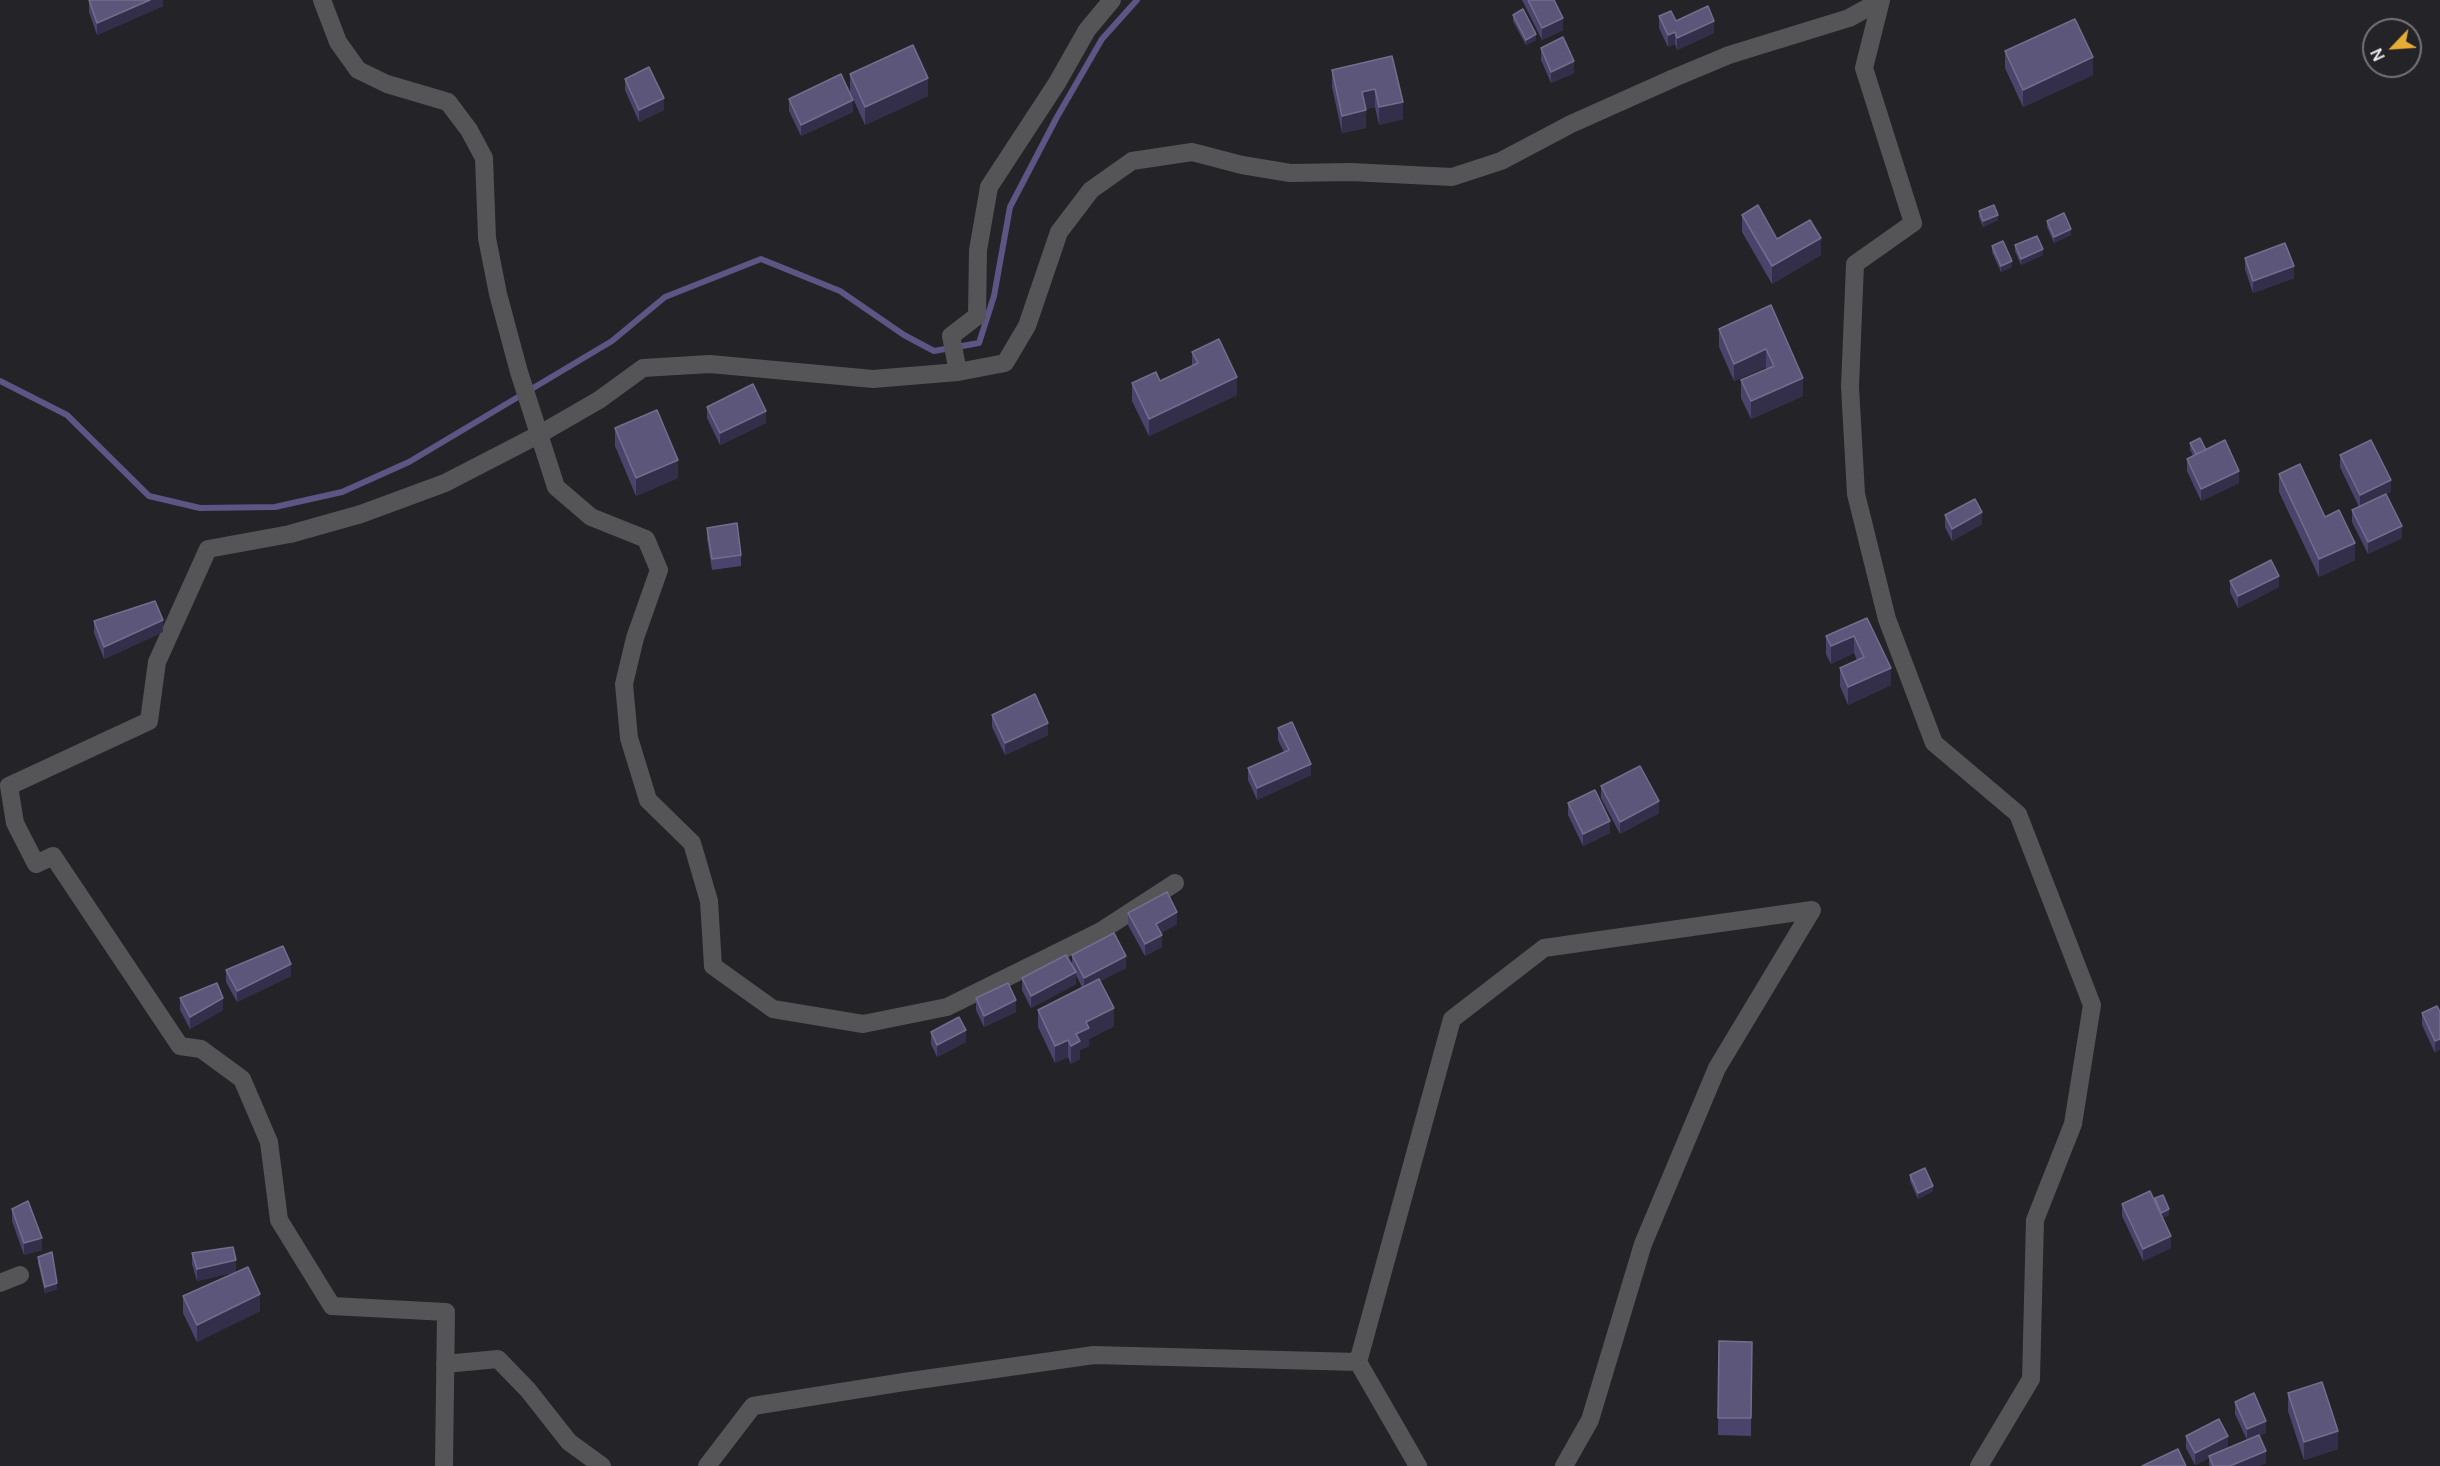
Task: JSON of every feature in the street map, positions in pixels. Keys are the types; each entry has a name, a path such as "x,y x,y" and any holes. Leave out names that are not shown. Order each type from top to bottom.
{"street":[{"path":"321,0 338,42 358,70 387,84 448,102 469,130 484,158 487,238 498,294 519,372 556,487 591,517 646,539 659,570 635,638 624,684 630,738 648,800 692,843 709,901 713,966 773,1009 863,1024 947,1007 1101,931 1174,883"},
{"path":"958,372 951,336 977,316 978,250 989,187 1057,83 1086,30 1112,0"},
{"path":"444,1466 446,1312 332,1306 279,1220 269,1142 242,1078 201,1049 180,1046 53,856 36,864 15,823 9,786 149,721 157,662 208,549 290,534 361,514 445,483 540,434 599,400 644,368 710,364 873,379 958,372 1005,363 1026,326 1059,232 1091,190 1132,161 1192,152 1242,165 1290,173 1351,172 1452,177 1501,161 1571,124 1674,78 1739,52 1849,18 1880,0"},
{"path":"1880,0 1864,68 1912,223 1855,264 1850,387 1856,494 1887,620 1934,743 2018,814 2092,1005 2073,1124 2035,1220 2031,1379 1979,1466"},
{"path":"1418,1466 1358,1362 1452,1019 1544,948 1812,910 1717,1068 1643,1244 1590,1420 1564,1466"},
{"path":"0,1283 20,1275"},
{"path":"707,1466 753,1406 1094,1355 1358,1362"},
{"path":"445,1364 498,1359 528,1390 569,1442 602,1466"}],"building":[{"path":"89,0 150,0 97,23"},
{"path":"1528,0 1554,0 1563,18 1542,28"},
{"path":"1708,6 1714,21 1677,38 1675,32 1668,35 1659,16 1671,11 1676,21"},
{"path":"1523,9 1536,34 1526,40 1513,15"},
{"path":"2075,19 2093,57 2023,90 2005,51"},
{"path":"1563,37 1574,61 1551,72 1541,48"},
{"path":"913,45 928,78 865,107 850,74"},
{"path":"1392,56 1403,102 1379,107 1375,89 1362,92 1366,110 1342,116 1332,70"},
{"path":"649,67 664,98 639,110 625,79"},
{"path":"841,74 853,100 801,125 789,99"},
{"path":"1758,205 1777,239 1810,220 1821,238 1772,266 1742,215"},
{"path":"1994,205 1998,215 1983,221 1979,211"},
{"path":"2064,213 2071,229 2054,237 2047,221"},
{"path":"2037,236 2043,249 2021,259 2015,245"},
{"path":"2003,241 2012,261 2001,266 1992,246"},
{"path":"2285,243 2294,266 2253,281 2245,258"},
{"path":"1771,305 1803,378 1751,401 1741,380 1774,366 1766,349 1734,364 1719,329"},
{"path":"1219,339 1237,377 1149,419 1132,383 1156,372 1160,381 1198,363 1192,352"},
{"path":"753,384 766,411 720,433 707,407"},
{"path":"657,410 678,460 636,478 615,428"},
{"path":"2200,438 2206,450 2196,454 2190,443"},
{"path":"2225,440 2239,471 2201,489 2187,459"},
{"path":"2371,440 2391,480 2360,495 2340,455"},
{"path":"2300,464 2325,517 2339,510 2355,543 2319,559 2279,474"},
{"path":"2386,494 2402,526 2368,542 2352,510"},
{"path":"1975,499 1982,512 1952,529 1945,515"},
{"path":"737,523 741,555 712,559 707,528"},
{"path":"2271,560 2279,576 2238,596 2230,581"},
{"path":"155,601 163,620 104,647 94,621"},
{"path":"1867,618 1891,668 1848,687 1840,668 1864,657 1854,636 1831,646 1826,636"},
{"path":"1035,694 1048,723 1005,743 992,715"},
{"path":"1292,722 1311,764 1257,788 1248,768 1289,750 1278,728"},
{"path":"1640,766 1659,801 1620,822 1601,786"},
{"path":"1595,790 1610,821 1583,834 1568,803"},
{"path":"1167,892 1177,912 1156,924 1162,935 1145,944 1128,913"},
{"path":"1114,933 1126,956 1084,978 1072,955"},
{"path":"283,946 291,964 237,991 226,970"},
{"path":"1066,955 1076,972 1031,996 1022,978"},
{"path":"1099,979 1114,1008 1086,1022 1089,1028 1076,1034 1080,1041 1071,1046 1068,1040 1055,1046 1038,1010"},
{"path":"217,983 223,998 190,1017 180,998"},
{"path":"1008,983 1016,1000 984,1016 976,998"},
{"path":"2437,1006 2440,1012 2440,1039 2435,1041 2422,1013"},
{"path":"959,1017 966,1030 937,1045 931,1032"},
{"path":"1925,1168 1933,1186 1918,1193 1910,1175"},
{"path":"2150,1191 2171,1236 2143,1249 2122,1204"},
{"path":"2163,1195 2169,1209 2161,1213 2155,1198"},
{"path":"28,1201 42,1238 24,1243 12,1209"},
{"path":"233,1247 236,1260 197,1269 192,1253"},
{"path":"52,1252 57,1283 45,1287 38,1257"},
{"path":"248,1267 260,1294 197,1325 183,1296"},
{"path":"1719,1341 1752,1342 1751,1418 1718,1418"},
{"path":"2322,1382 2338,1431 2304,1442 2288,1393"},
{"path":"2254,1393 2266,1421 2247,1429 2235,1402"},
{"path":"2219,1419 2228,1436 2195,1453 2186,1436"},
{"path":"2259,1435 2266,1451 2230,1466 2213,1466 2209,1456"},
{"path":"2178,1449 2186,1466 2142,1466"}],"waterway":[{"path":"0,381 67,415 149,496 200,508 275,507 342,492 409,462 612,341 665,297 761,259 840,291 904,335 934,351 979,343 994,296 1010,207 1057,117 1102,39 1137,0"}]}
